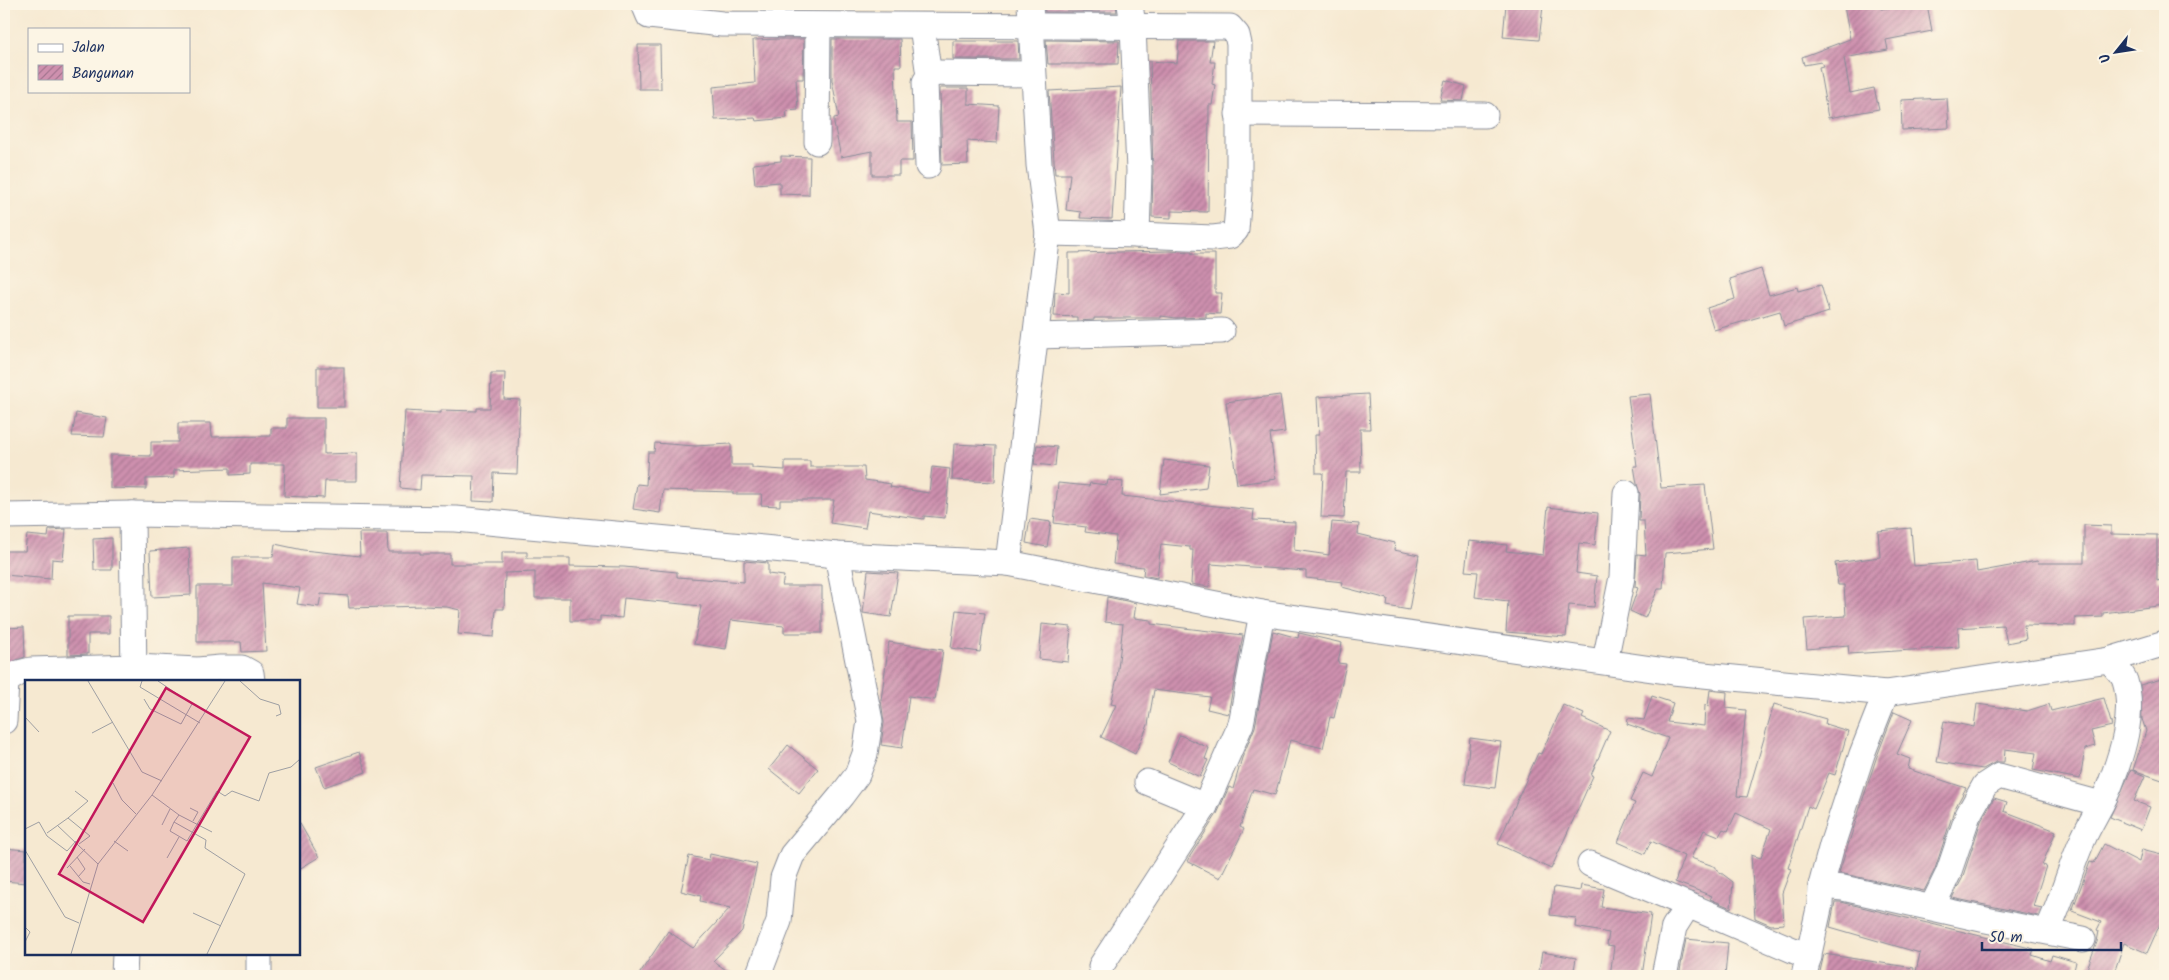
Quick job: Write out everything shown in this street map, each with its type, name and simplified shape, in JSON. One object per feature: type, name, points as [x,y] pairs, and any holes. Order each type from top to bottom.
[{"type":"street","points":[[644,4],[648,16],[722,24],[922,26],[1031,14],[1132,15],[1230,27],[1237,35],[1240,44],[1238,114],[1239,193],[1236,230],[1230,236],[1213,238],[1048,234]]},
{"type":"street","points":[[1008,563],[1048,234],[1039,165],[1032,74],[1031,14]]},
{"type":"street","points":[[1132,15],[1139,171],[1137,235]]},
{"type":"street","points":[[817,142],[818,26]]},
{"type":"street","points":[[922,26],[929,76]]},
{"type":"street","points":[[928,166],[924,82],[929,76],[938,73],[1032,74]]},
{"type":"street","points":[[1238,114],[1485,114]]},
{"type":"street","points":[[1036,336],[1222,331]]},
{"type":"street","points":[[1605,661],[1622,577],[1626,493]]},
{"type":"street","points":[[4,516],[132,514],[456,519],[837,554],[1008,563],[1262,613],[1673,672],[1886,693],[2109,660],[2165,644]]},
{"type":"street","points":[[132,514],[135,674]]},
{"type":"street","points":[[758,976],[779,921],[783,878],[792,855],[842,795],[857,774],[865,754],[870,721],[837,554]]},
{"type":"street","points":[[1101,966],[1205,806],[1241,724],[1262,613]]},
{"type":"street","points":[[2047,931],[2059,908],[2066,880],[2083,838],[2110,785],[2126,734],[2129,706],[2125,679],[2109,660]]},
{"type":"street","points":[[4,722],[6,681],[19,673],[31,670],[135,674],[242,668],[251,673],[252,680]]},
{"type":"street","points":[[1590,864],[1688,905],[1806,967],[1820,904],[1821,886],[1862,754],[1886,693]]},
{"type":"street","points":[[1932,907],[1948,874],[1968,815],[1985,785],[1998,776],[2101,804]]},
{"type":"street","points":[[1147,782],[1205,806]]},
{"type":"street","points":[[1821,886],[1843,888],[2083,939]]},
{"type":"street","points":[[1664,976],[1674,927],[1688,905]]},
{"type":"street","points":[[124,976],[125,955]]},
{"type":"street","points":[[259,955],[260,976]]},
{"type":"building","points":[[1044,4],[1116,4],[1117,12],[1045,12]]},
{"type":"building","points":[[1506,4],[1543,6],[1539,40],[1503,37]]},
{"type":"building","points":[[1880,4],[1881,9],[1910,4],[1927,4],[1932,31],[1886,40],[1888,50],[1844,58],[1850,93],[1874,88],[1879,109],[1828,118],[1819,67],[1823,66],[1821,62],[1804,65],[1802,57],[1850,39],[1844,6]]},
{"type":"building","points":[[804,39],[803,79],[796,79],[798,110],[786,111],[787,118],[756,121],[755,118],[715,120],[713,87],[755,83],[753,40]]},
{"type":"building","points":[[832,39],[900,39],[901,66],[895,66],[897,122],[912,122],[913,161],[899,161],[899,175],[872,175],[872,151],[841,157],[834,124],[834,118],[839,117],[832,80]]},
{"type":"building","points":[[1046,40],[1119,41],[1118,64],[1048,64]]},
{"type":"building","points":[[953,41],[1018,41],[1019,59],[953,59]]},
{"type":"building","points":[[1179,41],[1213,41],[1210,62],[1215,62],[1212,84],[1215,85],[1212,105],[1209,105],[1208,212],[1171,211],[1171,218],[1152,217],[1153,171],[1150,61],[1177,63]]},
{"type":"building","points":[[638,45],[660,45],[661,89],[639,89]]},
{"type":"building","points":[[1445,80],[1466,86],[1463,101],[1440,100]]},
{"type":"building","points":[[1121,87],[1112,219],[1080,218],[1081,212],[1066,210],[1070,174],[1055,174],[1049,91]]},
{"type":"building","points":[[940,88],[968,88],[968,104],[999,106],[997,143],[967,141],[968,164],[942,165]]},
{"type":"building","points":[[1947,98],[1949,128],[1902,130],[1901,100]]},
{"type":"building","points":[[781,156],[810,157],[809,195],[780,194],[780,182],[755,184],[753,164],[781,161]]},
{"type":"building","points":[[1169,251],[1215,254],[1215,293],[1222,293],[1220,314],[1206,313],[1206,317],[1094,318],[1094,320],[1077,321],[1077,317],[1054,316],[1055,292],[1069,293],[1069,253]]},
{"type":"building","points":[[1761,269],[1769,295],[1797,287],[1798,291],[1821,285],[1829,312],[1784,326],[1780,311],[1714,330],[1707,308],[1735,299],[1730,279]]},
{"type":"building","points":[[317,367],[344,367],[344,407],[317,407]]},
{"type":"building","points":[[491,373],[505,373],[504,399],[520,400],[517,474],[494,473],[493,502],[473,501],[474,476],[421,475],[420,490],[400,488],[405,411],[441,413],[441,410],[477,411],[477,408],[490,408]]},
{"type":"building","points":[[1368,394],[1370,429],[1360,429],[1361,472],[1346,472],[1344,518],[1321,517],[1323,473],[1316,473],[1315,435],[1319,435],[1317,397]]},
{"type":"building","points":[[1650,394],[1661,488],[1705,485],[1713,549],[1665,553],[1663,589],[1658,589],[1645,618],[1630,611],[1638,588],[1635,587],[1637,554],[1646,555],[1644,521],[1639,521],[1640,494],[1634,466],[1637,466],[1628,396]]},
{"type":"building","points":[[1280,395],[1285,432],[1270,434],[1276,479],[1237,484],[1226,402]]},
{"type":"building","points":[[76,413],[107,418],[104,437],[72,436]]},
{"type":"building","points":[[287,418],[324,418],[324,454],[357,453],[357,481],[325,481],[324,498],[284,496],[285,464],[250,464],[250,474],[230,475],[230,468],[174,470],[174,478],[146,479],[146,489],[110,488],[110,455],[151,456],[151,442],[178,442],[178,423],[211,423],[212,437],[271,436],[271,428],[287,428]]},
{"type":"building","points":[[655,443],[695,446],[731,444],[731,465],[752,465],[752,468],[785,470],[785,461],[810,461],[810,467],[864,467],[865,480],[891,484],[890,487],[929,493],[932,467],[950,469],[945,518],[924,516],[924,519],[868,511],[865,528],[830,523],[834,500],[780,500],[780,506],[761,505],[762,494],[733,494],[733,492],[663,490],[660,513],[633,509],[637,484],[646,485],[648,452],[654,452]]},
{"type":"building","points":[[954,444],[996,446],[995,482],[952,480]]},
{"type":"building","points":[[1037,445],[1057,447],[1055,466],[1034,464]]},
{"type":"building","points":[[1164,460],[1209,465],[1206,488],[1160,494]]},
{"type":"building","points":[[1108,480],[1123,482],[1122,496],[1254,510],[1253,520],[1295,522],[1294,550],[1329,555],[1332,522],[1359,524],[1358,534],[1395,543],[1394,550],[1419,555],[1409,610],[1387,606],[1388,599],[1342,587],[1343,582],[1306,578],[1306,571],[1211,564],[1209,587],[1191,584],[1193,550],[1190,550],[1190,547],[1161,544],[1157,578],[1143,575],[1144,567],[1113,564],[1116,536],[1085,532],[1086,527],[1054,523],[1058,483],[1089,486],[1090,483],[1107,485]]},
{"type":"building","points":[[1548,507],[1598,513],[1595,545],[1579,543],[1576,573],[1597,576],[1594,607],[1569,605],[1566,637],[1506,632],[1508,601],[1475,597],[1478,572],[1465,571],[1469,541],[1507,545],[1506,551],[1543,555]]},
{"type":"building","points":[[1030,519],[1051,522],[1047,547],[1026,543]]},
{"type":"building","points":[[2084,525],[2111,526],[2111,534],[2157,535],[2157,581],[2165,579],[2165,605],[2103,613],[2103,617],[2075,618],[2075,626],[2024,625],[2026,639],[2007,643],[2003,625],[1958,628],[1959,647],[1849,654],[1848,645],[1807,649],[1804,619],[1846,616],[1844,585],[1838,585],[1835,563],[1880,557],[1878,531],[1911,528],[1914,566],[1976,561],[1977,572],[2037,561],[2038,563],[2084,563]]},
{"type":"building","points":[[66,529],[63,560],[52,559],[51,579],[4,575],[4,551],[25,551],[27,535],[48,537],[49,530]]},
{"type":"building","points":[[359,533],[387,533],[388,552],[450,554],[450,564],[502,564],[502,552],[527,552],[527,558],[570,558],[570,566],[624,567],[677,572],[677,577],[744,582],[744,561],[768,563],[768,574],[784,576],[782,586],[822,586],[822,633],[784,633],[784,626],[731,620],[726,649],[694,644],[701,606],[624,598],[622,618],[600,616],[600,621],[570,621],[570,598],[535,598],[535,572],[505,573],[504,609],[496,609],[494,637],[458,634],[460,610],[447,607],[423,606],[349,608],[348,596],[321,594],[319,607],[297,604],[300,588],[262,583],[266,651],[242,652],[241,642],[197,642],[197,586],[233,586],[233,557],[273,557],[275,544],[303,550],[360,556]]},
{"type":"building","points":[[112,538],[112,570],[94,570],[93,539]]},
{"type":"building","points":[[189,548],[191,595],[152,597],[150,551]]},
{"type":"building","points":[[868,571],[898,573],[891,617],[863,613]]},
{"type":"building","points":[[1107,597],[1136,603],[1134,618],[1151,620],[1151,624],[1243,635],[1228,714],[1207,709],[1210,697],[1154,690],[1148,725],[1135,754],[1101,737],[1116,705],[1111,704],[1117,678],[1123,624],[1105,622]]},
{"type":"building","points":[[956,610],[985,613],[980,652],[951,648]]},
{"type":"building","points":[[68,616],[109,616],[109,634],[88,634],[88,654],[68,655]]},
{"type":"building","points":[[1042,624],[1071,627],[1068,662],[1039,659]]},
{"type":"building","points":[[24,627],[25,657],[6,664],[6,628]]},
{"type":"building","points":[[1273,631],[1298,638],[1299,633],[1342,643],[1338,663],[1346,664],[1334,718],[1330,717],[1323,748],[1290,740],[1275,795],[1253,789],[1240,827],[1244,829],[1220,878],[1187,861],[1217,814],[1229,787],[1233,789],[1242,758],[1255,727]]},
{"type":"building","points":[[889,642],[943,650],[935,700],[909,696],[902,748],[881,745],[884,723],[881,700]]},
{"type":"building","points":[[2165,678],[2165,781],[2133,770],[2146,731],[2142,719],[2140,685]]},
{"type":"building","points":[[1710,690],[1727,692],[1726,708],[1746,710],[1737,796],[1747,797],[1774,704],[1826,719],[1825,724],[1848,731],[1835,775],[1829,773],[1814,809],[1808,806],[1788,868],[1791,869],[1782,893],[1784,924],[1771,925],[1755,918],[1751,855],[1761,858],[1771,829],[1736,813],[1728,831],[1723,829],[1719,836],[1704,830],[1691,858],[1716,867],[1733,882],[1731,908],[1710,899],[1712,896],[1675,882],[1684,856],[1651,841],[1645,854],[1618,842],[1635,803],[1630,801],[1643,773],[1652,777],[1668,738],[1627,724],[1628,718],[1644,720],[1652,696],[1673,703],[1667,722],[1704,726],[1705,705],[1708,706]]},
{"type":"building","points":[[2104,698],[2112,726],[2091,731],[2095,746],[2085,749],[2080,779],[2033,770],[2036,753],[2005,749],[2004,762],[1996,762],[1983,769],[1937,762],[1944,721],[1974,727],[1977,704],[2027,711],[2049,704],[2051,711]]},
{"type":"building","points":[[1563,705],[1584,714],[1582,718],[1610,731],[1591,775],[1593,776],[1551,869],[1498,844],[1538,753],[1541,754]]},
{"type":"building","points":[[1894,712],[1912,720],[1897,754],[1910,759],[1908,769],[1966,788],[1954,810],[1935,869],[1924,891],[1839,873],[1876,759]]},
{"type":"building","points":[[1180,735],[1209,748],[1205,759],[1208,760],[1200,777],[1168,762]]},
{"type":"building","points":[[1470,738],[1501,742],[1495,788],[1465,784]]},
{"type":"building","points":[[788,745],[818,769],[799,793],[769,769]]},
{"type":"building","points":[[359,752],[366,772],[324,787],[316,767]]},
{"type":"building","points":[[2131,770],[2145,776],[2134,801],[2150,807],[2141,830],[2110,817]]},
{"type":"building","points":[[1994,798],[2007,802],[2004,811],[2056,831],[2042,865],[2046,866],[2033,906],[2042,908],[2038,916],[1952,898],[1962,879],[1981,821]]},
{"type":"building","points":[[300,824],[319,857],[300,868]]},
{"type":"building","points":[[2104,844],[2139,862],[2142,849],[2165,855],[2165,913],[2147,953],[2124,943],[2113,976],[1915,976],[1920,953],[1830,927],[1835,902],[1841,902],[2034,949],[2032,955],[2050,961],[2052,955],[2076,962],[2074,970],[2085,974],[2097,942],[2099,931],[2097,930],[2101,922],[2072,911],[2090,862],[2094,863]]},
{"type":"building","points":[[4,848],[25,850],[25,883],[4,881]]},
{"type":"building","points":[[710,854],[757,864],[742,931],[713,961],[735,976],[638,976],[668,931],[693,948],[730,908],[700,901],[701,896],[681,891],[689,856],[709,860]]},
{"type":"building","points":[[1581,885],[1604,889],[1601,907],[1651,914],[1642,976],[1610,976],[1614,946],[1607,945],[1609,933],[1575,927],[1576,918],[1550,915],[1554,887],[1580,891]]},
{"type":"building","points":[[1686,939],[1728,943],[1725,976],[1679,976]]},
{"type":"building","points":[[1542,952],[1576,958],[1573,976],[1538,976]]},
{"type":"building","points":[[1824,954],[1914,968],[1913,976],[1819,976]]}]
